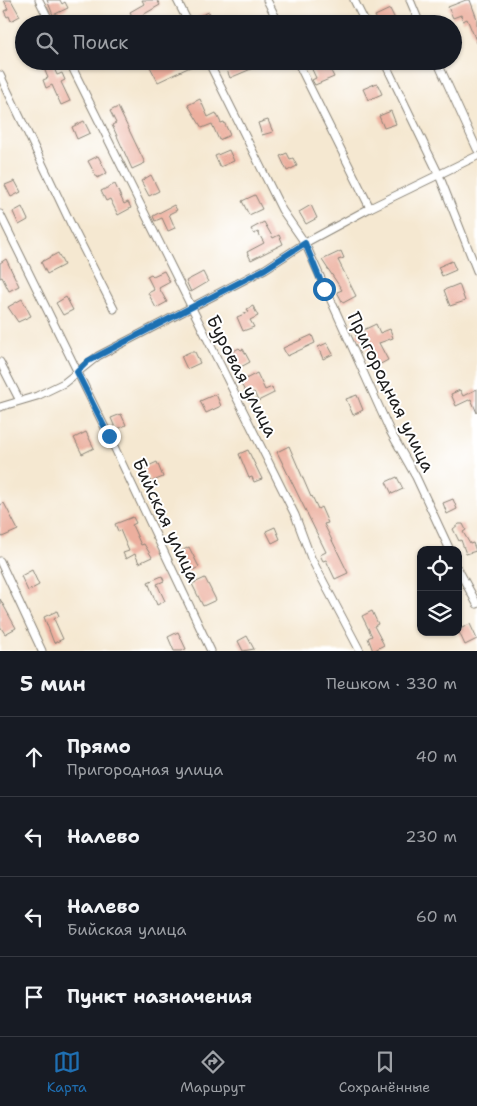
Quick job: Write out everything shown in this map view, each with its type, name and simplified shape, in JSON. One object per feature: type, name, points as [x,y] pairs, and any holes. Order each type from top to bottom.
[{"type":"street","points":[[39,0],[46,15]]},
{"type":"street","points":[[177,0],[184,15]]},
{"type":"street","points":[[267,0],[274,15]]},
{"type":"street","points":[[354,0],[362,15]]},
{"type":"street","points":[[410,0],[416,15]]},
{"type":"street","name":"Буровая улица","points":[[73,70],[295,515],[311,558],[360,651]]},
{"type":"street","name":"Пригородная улица","points":[[212,70],[282,210],[305,243],[390,431],[416,477],[448,546]]},
{"type":"street","points":[[301,70],[370,208]]},
{"type":"street","points":[[388,70],[439,175],[477,271]]},
{"type":"street","points":[[441,70],[477,149]]},
{"type":"street","points":[[0,75],[114,309]]},
{"type":"street","points":[[0,407],[51,390],[98,356],[265,269],[305,243],[370,208],[477,156]]},
{"type":"street","name":"Бийская улица","points":[[0,214],[211,651]]},
{"type":"street","points":[[0,362],[20,399]]},
{"type":"street","points":[[0,561],[42,651]]},
{"type":"street","points":[[462,576],[477,604]]},
{"type":"building","points":[[4,0],[11,0],[19,15],[15,15],[15,19],[11,21],[4,11],[8,9]]},
{"type":"building","points":[[47,0],[60,0],[62,4],[65,2],[68,8],[53,15]]},
{"type":"building","points":[[142,0],[157,0],[160,5],[143,15],[132,15],[130,12],[144,4]]},
{"type":"building","points":[[470,0],[477,19],[477,43],[467,19],[463,21],[462,15],[452,15],[448,7]]},
{"type":"building","points":[[390,9],[393,15],[377,15]]},
{"type":"building","points":[[45,70],[55,70],[57,75],[62,73],[65,80],[61,82],[70,101],[61,105],[52,85],[46,88],[43,80],[48,78]]},
{"type":"building","points":[[152,70],[184,70],[158,82]]},
{"type":"building","points":[[227,70],[249,70],[230,78]]},
{"type":"building","points":[[312,70],[330,70],[334,77],[315,85],[312,80],[316,78]]},
{"type":"building","points":[[377,83],[382,94],[368,100],[363,89]]},
{"type":"building","points":[[200,99],[208,117],[216,113],[221,123],[224,122],[230,135],[219,140],[212,124],[202,128],[188,105]]},
{"type":"building","points":[[118,107],[145,163],[132,169],[112,125],[116,123],[110,111]]},
{"type":"building","points":[[391,111],[396,124],[384,128],[379,116]]},
{"type":"building","points":[[268,120],[273,132],[262,135],[258,123]]},
{"type":"building","points":[[84,121],[90,133],[77,139],[72,127]]},
{"type":"building","points":[[229,150],[234,161],[220,167],[215,156]]},
{"type":"building","points":[[287,153],[290,159],[293,158],[297,166],[287,171],[280,156]]},
{"type":"building","points":[[98,156],[107,173],[97,178],[88,161]]},
{"type":"building","points":[[151,175],[159,191],[149,196],[141,181]]},
{"type":"building","points":[[15,181],[21,192],[11,197],[5,185]]},
{"type":"building","points":[[115,184],[124,204],[128,202],[131,208],[118,215],[110,199],[106,201],[101,191]]},
{"type":"building","points":[[255,195],[262,209],[249,215],[242,201]]},
{"type":"building","points":[[174,205],[177,210],[169,214],[175,228],[168,231],[162,218],[155,221],[153,216]]},
{"type":"building","points":[[311,205],[317,218],[306,224],[299,212]]},
{"type":"building","points":[[22,207],[28,220],[19,225],[13,212]]},
{"type":"building","points":[[264,222],[273,238],[279,235],[283,244],[251,260],[247,252],[264,243],[258,232],[254,234],[251,229]]},
{"type":"building","points":[[341,251],[344,258],[338,260],[356,296],[343,303],[337,292],[342,290],[322,260]]},
{"type":"building","points":[[58,253],[64,265],[47,274],[41,262]]},
{"type":"building","points":[[6,259],[19,286],[9,291],[2,277],[0,278],[0,263]]},
{"type":"building","points":[[452,261],[456,270],[442,276],[438,267]]},
{"type":"building","points":[[164,271],[170,282],[159,288],[167,302],[156,308],[148,293],[154,290],[147,276],[151,274],[153,276]]},
{"type":"building","points":[[203,272],[208,282],[191,292],[186,281]]},
{"type":"building","points":[[459,284],[465,301],[450,306],[444,290]]},
{"type":"building","points":[[66,297],[73,310],[63,315],[56,303]]},
{"type":"building","points":[[22,299],[31,316],[18,322],[8,307]]},
{"type":"building","points":[[253,306],[258,316],[250,320],[254,327],[243,331],[237,317],[249,312],[247,309]]},
{"type":"building","points":[[376,324],[380,333],[390,329],[393,338],[379,343],[388,360],[377,366],[367,348],[365,349],[360,338],[358,339],[355,334]]},
{"type":"building","points":[[312,335],[315,343],[287,356],[283,348]]},
{"type":"building","points":[[327,343],[333,354],[323,359],[318,347]]},
{"type":"building","points":[[239,348],[243,349],[250,362],[237,369],[230,356],[233,354],[232,352]]},
{"type":"building","points":[[195,352],[200,363],[187,369],[181,356]]},
{"type":"building","points":[[257,373],[265,390],[272,387],[274,393],[258,401],[254,392],[247,395],[240,382]]},
{"type":"building","points":[[477,389],[477,413],[471,399],[456,406],[451,394],[460,390],[463,396]]},
{"type":"building","points":[[216,394],[221,406],[206,413],[200,401]]},
{"type":"building","points":[[357,395],[363,410],[353,415],[346,399]]},
{"type":"building","points":[[121,414],[126,425],[116,430],[111,418]]},
{"type":"building","points":[[86,432],[94,448],[82,454],[74,438]]},
{"type":"building","points":[[289,446],[311,497],[318,509],[321,507],[328,523],[324,524],[348,573],[335,579],[326,560],[323,561],[320,555],[326,552],[277,452]]},
{"type":"building","points":[[248,450],[262,479],[254,482],[252,477],[249,478],[239,454]]},
{"type":"building","points":[[157,462],[163,477],[151,482],[144,468]]},
{"type":"building","points":[[397,477],[403,489],[392,494],[386,482]]},
{"type":"building","points":[[453,499],[457,509],[447,514],[443,503]]},
{"type":"building","points":[[4,503],[18,530],[2,537],[0,532],[0,505]]},
{"type":"building","points":[[133,517],[136,523],[132,525],[141,545],[144,544],[152,557],[139,563],[135,554],[126,559],[123,553],[129,551],[120,530],[118,531],[115,524]]},
{"type":"building","points":[[459,524],[463,524],[466,530],[463,532],[470,544],[473,543],[476,551],[466,554],[461,540],[459,541],[453,529]]},
{"type":"building","points":[[275,527],[280,539],[272,543],[266,531]]},
{"type":"building","points":[[189,547],[199,567],[187,573],[177,553]]},
{"type":"building","points":[[32,570],[39,585],[28,591],[21,576]]},
{"type":"building","points":[[162,576],[164,581],[157,584],[165,601],[157,605],[148,582]]},
{"type":"building","points":[[205,578],[216,600],[203,606],[192,584]]},
{"type":"building","points":[[0,599],[16,628],[5,634],[0,626]]},
{"type":"building","points":[[57,611],[59,616],[54,619],[63,639],[54,643],[44,617]]},
{"type":"building","points":[[372,611],[378,624],[374,626],[384,645],[373,651],[368,638],[372,636],[362,616]]},
{"type":"building","points":[[470,624],[477,639],[465,645],[461,636],[462,628]]},
{"type":"building","points":[[178,632],[186,649],[174,651],[168,637]]},
{"type":"building","points":[[247,636],[254,649],[243,651],[238,641]]},
{"type":"route","points":[[109,436],[77,372],[88,361],[265,269],[305,243],[324,289]]}]
